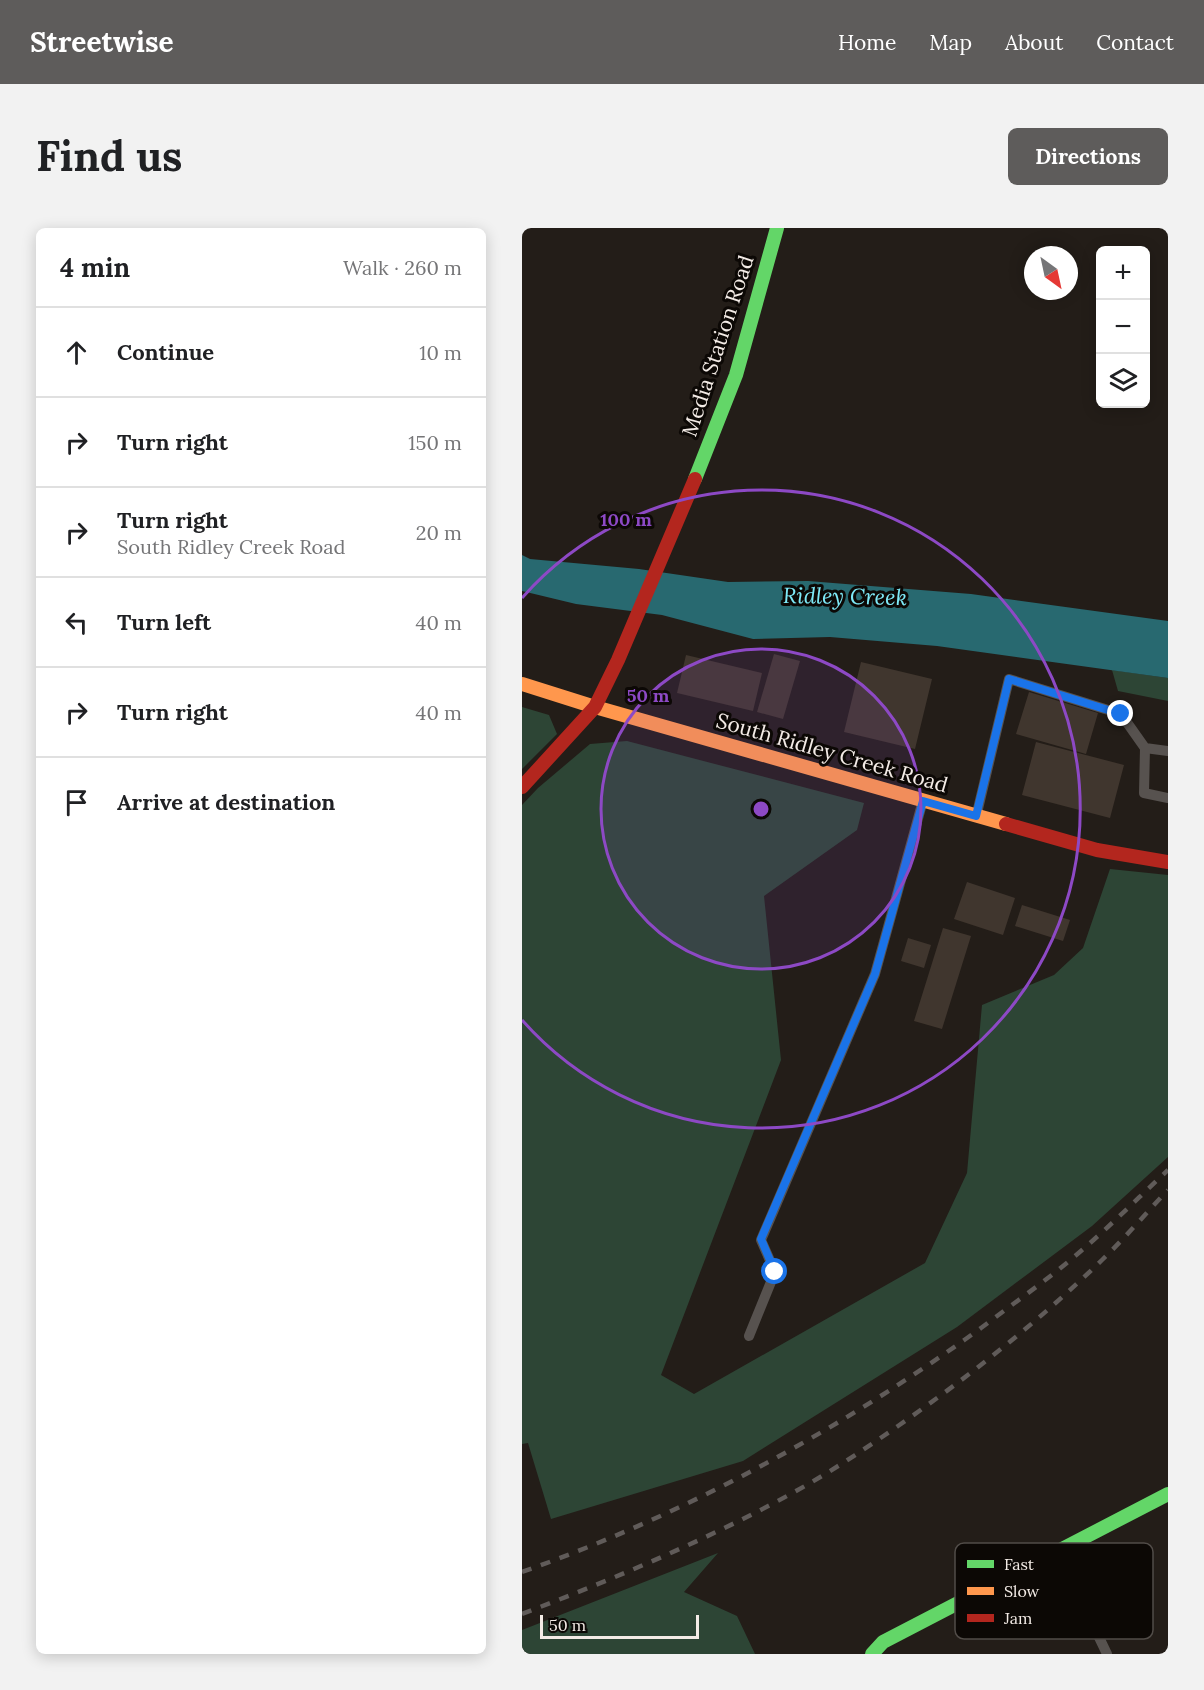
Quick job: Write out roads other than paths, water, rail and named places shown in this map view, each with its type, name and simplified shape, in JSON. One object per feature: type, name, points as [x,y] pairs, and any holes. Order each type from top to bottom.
[{"type":"street","name":"Media Station Road","points":[[522,787],[595,707],[618,660],[696,477],[736,375],[777,228]]},
{"type":"street","name":"South Ridley Creek Road","points":[[522,684],[595,707],[1097,850],[1168,862]]},
{"type":"street","points":[[1073,1543],[1168,1494]]},
{"type":"street","points":[[872,1654],[883,1642],[955,1605]]},
{"type":"lane","points":[[976,816],[1009,679],[1121,714],[1145,748],[1144,794],[1168,798]]},
{"type":"lane","points":[[1145,748],[1168,751]]},
{"type":"lane","points":[[749,1336],[775,1272],[761,1239],[875,974],[923,801]]},
{"type":"lane","points":[[1100,1639],[1107,1654]]},
{"type":"water","name":"Ridley Creek","points":[[522,555],[530,559],[639,569],[728,582],[808,581],[971,594],[1168,621],[1168,678],[937,646],[830,637],[753,639],[662,615],[576,604],[522,591]]},
{"type":"railway","points":[[522,1572],[643,1524],[702,1496],[817,1435],[873,1401],[981,1328],[1057,1271],[1094,1240],[1168,1170]]},
{"type":"railway","points":[[522,1614],[723,1529],[801,1488],[857,1454],[952,1387],[1029,1326],[1102,1260],[1168,1190]]}]
